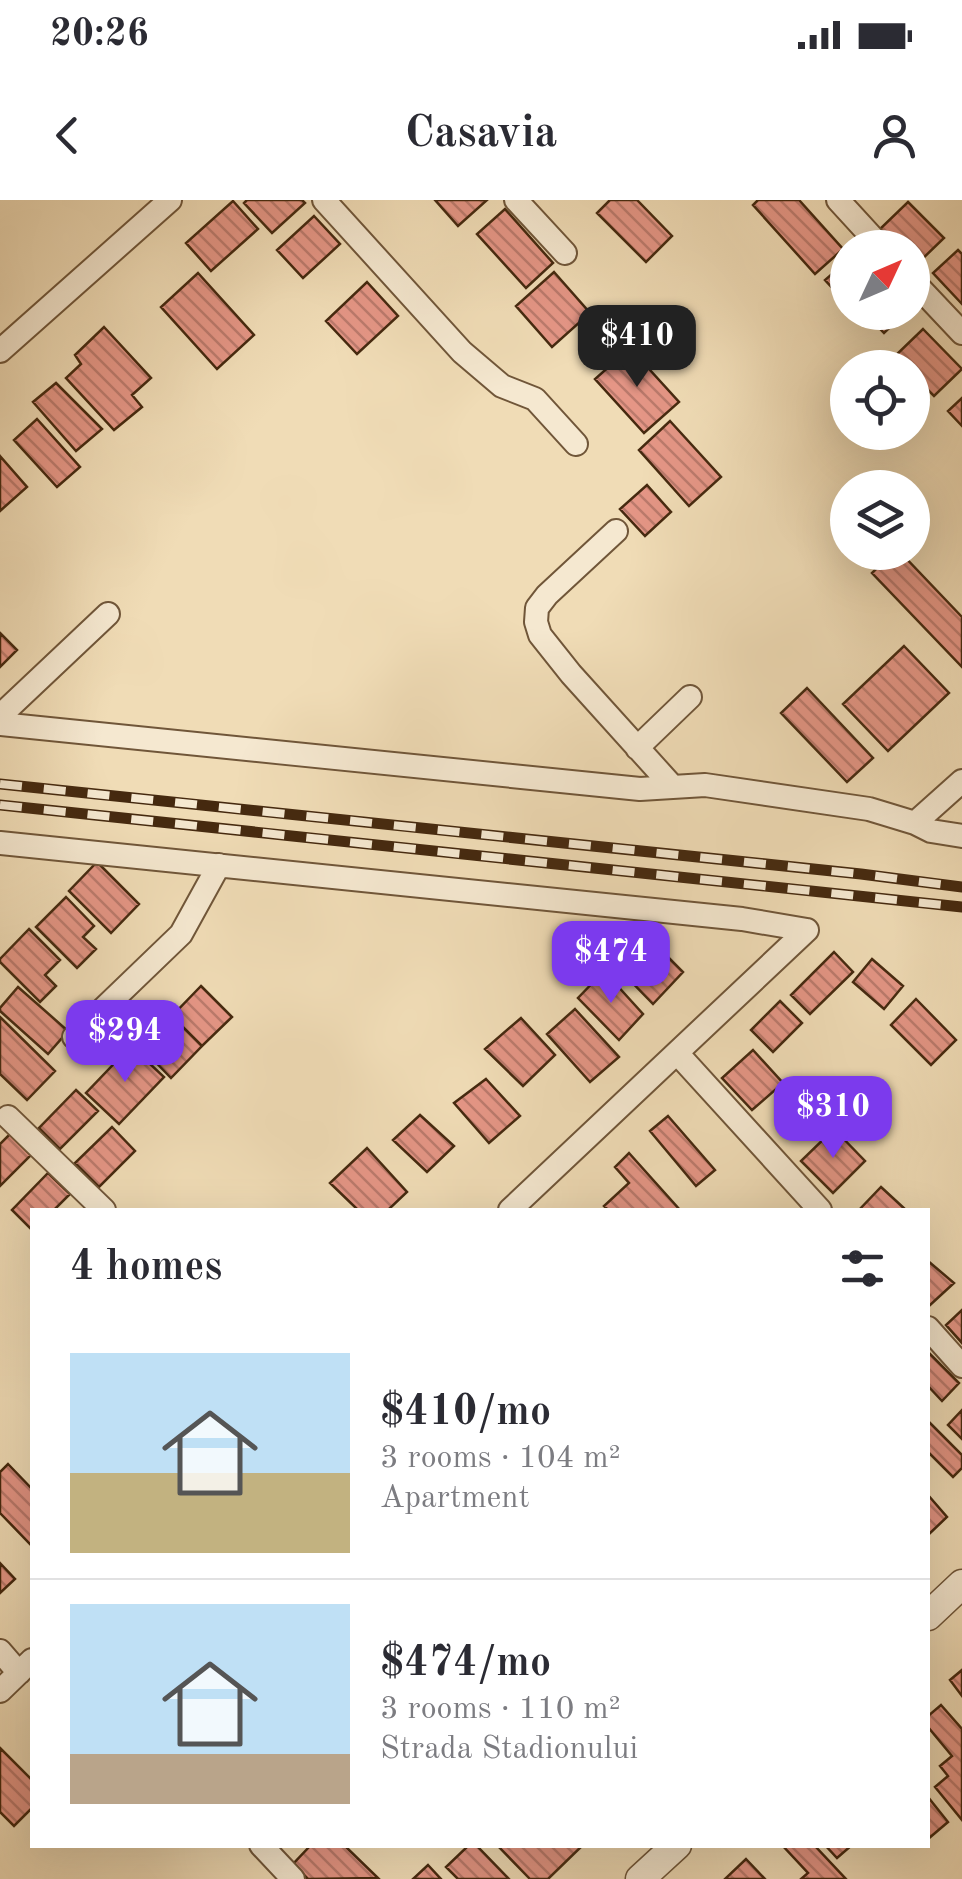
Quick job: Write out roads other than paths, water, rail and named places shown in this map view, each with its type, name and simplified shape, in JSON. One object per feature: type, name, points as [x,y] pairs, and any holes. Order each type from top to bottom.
[{"type":"street","points":[[0,350],[170,200]]},
{"type":"street","points":[[324,200],[462,352],[502,386],[535,400],[576,444]]},
{"type":"street","points":[[516,200],[565,252]]},
{"type":"street","points":[[838,200],[866,230]]},
{"type":"street","points":[[930,299],[962,333]]},
{"type":"street","points":[[616,531],[547,595],[537,608],[536,622],[540,635],[673,787]]},
{"type":"street","points":[[0,720],[108,614]]},
{"type":"street","points":[[637,748],[690,697]]},
{"type":"street","points":[[0,720],[640,789],[705,785],[868,809],[962,836]]},
{"type":"street","points":[[923,827],[962,781]]},
{"type":"street","points":[[0,842],[742,919],[807,930],[512,1208]]},
{"type":"street","points":[[74,1037],[181,934],[219,865]]},
{"type":"street","points":[[677,1053],[818,1208]]},
{"type":"street","points":[[8,1116],[102,1208]]},
{"type":"street","points":[[930,1330],[962,1366]]},
{"type":"street","points":[[930,1614],[962,1584]]},
{"type":"street","points":[[0,1652],[26,1666],[0,1691]]},
{"type":"street","points":[[264,1848],[293,1879]]},
{"type":"street","points":[[640,1879],[674,1848]]},
{"type":"railway","points":[[0,784],[962,887]]},
{"type":"railway","points":[[0,805],[962,907]]}]
